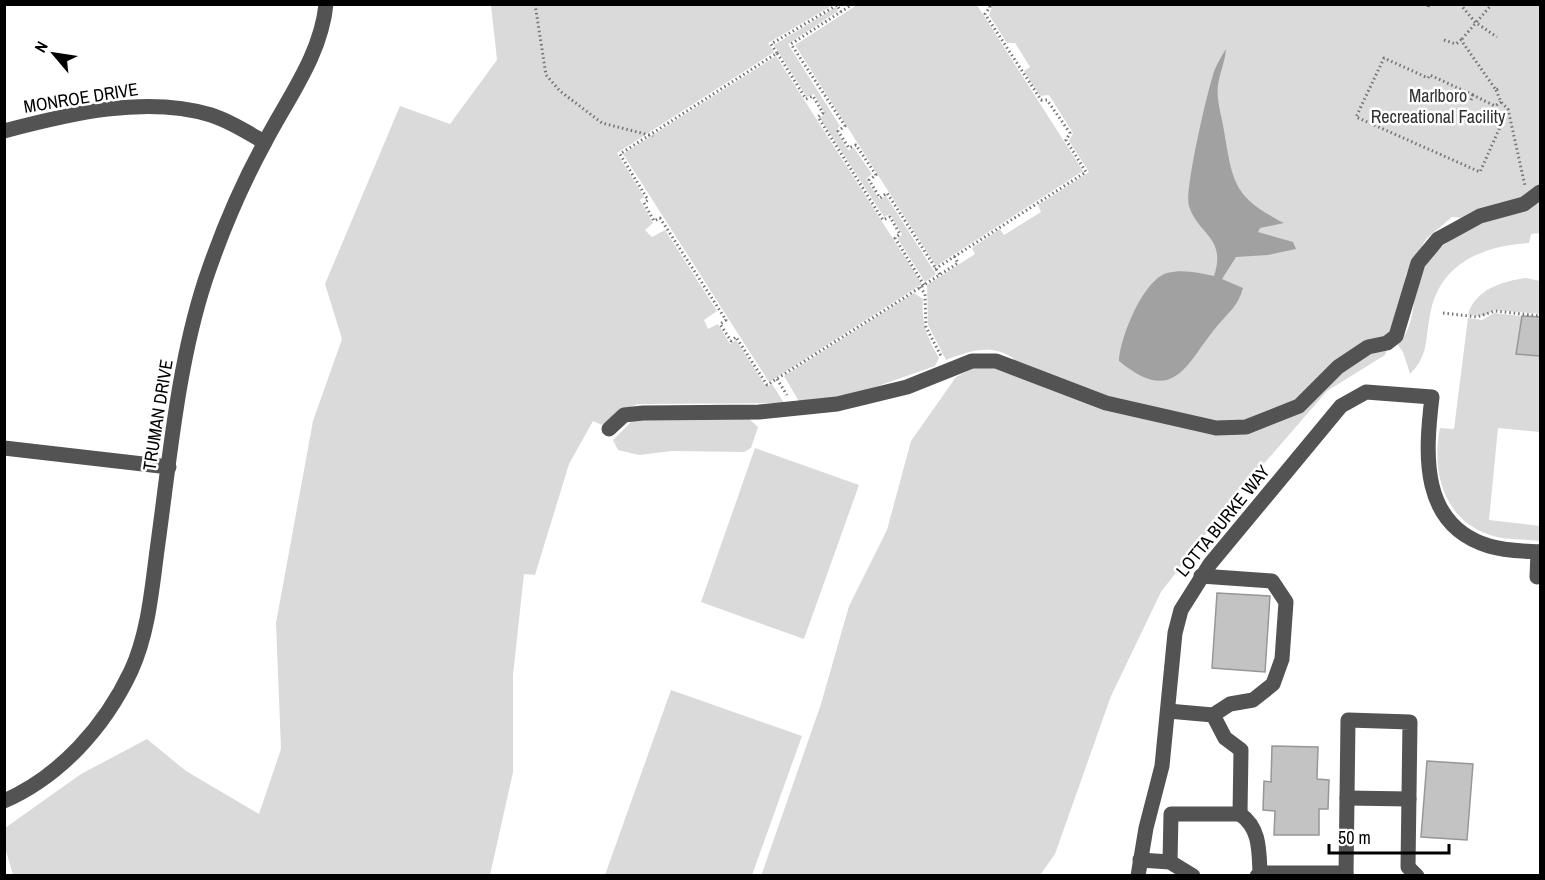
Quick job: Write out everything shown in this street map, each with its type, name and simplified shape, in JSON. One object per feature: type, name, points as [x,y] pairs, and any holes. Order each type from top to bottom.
[{"type":"street","name":"TRUMAN DRIVE","points":[[4,801],[52,772],[83,744],[110,710],[132,669],[149,608],[190,338],[205,283],[225,224],[264,142],[316,48],[326,4]]},
{"type":"street","name":"MONROE DRIVE","points":[[4,131],[90,113],[140,108],[178,108],[226,121],[264,142]]},
{"type":"street","points":[[609,429],[624,415],[643,412],[759,412],[837,404],[907,387],[972,362],[996,361],[1115,405],[1216,428],[1246,427],[1299,406],[1338,367],[1368,347],[1387,343],[1396,336],[1418,263],[1438,239],[1480,216],[1527,202],[1540,192]]},
{"type":"street","name":"LOTTA BURKE WAY","points":[[1139,868],[1162,766],[1178,617],[1202,576],[1341,406],[1366,392],[1432,397],[1428,430],[1428,468],[1435,497],[1442,513],[1472,539],[1486,545],[1539,552]]},
{"type":"street","points":[[4,448],[169,467]]},
{"type":"street","points":[[1537,577],[1539,552]]},
{"type":"street","points":[[1168,711],[1213,715],[1230,704],[1252,700],[1273,684],[1282,659],[1286,602],[1272,581],[1202,576]]},
{"type":"street","points":[[1213,715],[1225,738],[1241,750],[1240,814]]},
{"type":"street","points":[[1170,862],[1171,814],[1240,814],[1251,821],[1258,837],[1259,875],[1346,874],[1348,720],[1410,722],[1408,867],[1417,876]]},
{"type":"street","points":[[1347,798],[1409,799]]},
{"type":"street","points":[[1139,868],[1170,862],[1193,876]]},
{"type":"path","points":[[536,4],[546,75],[581,109],[602,123],[651,136]]},
{"type":"path","points":[[853,4],[791,44],[845,126],[838,131],[849,148],[856,145],[876,176],[869,180],[880,198],[887,193],[940,275]]},
{"type":"path","points":[[935,269],[1086,172],[1066,140],[1070,133],[1047,100],[1041,100],[986,14],[990,7],[988,4]]},
{"type":"path","points":[[1460,4],[1475,22],[1497,37]]},
{"type":"path","points":[[1444,40],[1456,44],[1492,4]]},
{"type":"path","points":[[841,12],[837,5],[771,44],[806,99],[813,96],[823,113],[818,117],[883,220],[890,217],[900,234],[895,238],[925,294],[926,327],[949,369]]},
{"type":"path","points":[[1461,40],[1498,89],[1501,102],[1508,109],[1517,143],[1527,202]]},
{"type":"path","points":[[777,53],[620,154],[648,200],[644,203],[654,220],[660,218],[726,320],[720,324],[731,341],[736,337],[767,385],[958,263],[954,255]]},
{"type":"path","points":[[1501,102],[1495,106],[1430,75],[1428,78],[1384,58],[1356,117],[1480,172],[1508,109]]},
{"type":"path","points":[[1471,100],[1473,95]]},
{"type":"path","points":[[1510,123],[1517,124]]},
{"type":"path","points":[[1443,313],[1477,317],[1495,311],[1540,316]]},
{"type":"green space","points":[[491,5],[833,5],[768,43],[774,52],[617,153],[644,197],[640,200],[653,223],[645,230],[652,237],[665,230],[717,311],[704,320],[708,329],[718,324],[730,344],[736,340],[766,387],[772,384],[784,403],[638,404],[618,412],[602,425],[593,421],[569,464],[535,575],[524,574],[513,675],[513,772],[490,875],[13,875],[5,847],[5,828],[81,774],[147,739],[186,771],[259,814],[281,749],[276,623],[313,421],[342,339],[325,284],[400,106],[450,124],[497,60]]},
{"type":"green space","points":[[857,5],[977,5],[1083,171],[936,266],[795,45]]},
{"type":"green space","name":"Marlboro Recreational Facility","points":[[991,5],[1540,5],[1540,233],[1531,234],[1529,243],[1495,248],[1480,253],[1453,270],[1435,297],[1423,354],[1410,374],[1403,352],[1397,344],[1404,337],[1408,328],[1424,266],[1444,245],[1488,220],[1452,217],[1426,239],[1406,274],[1397,324],[1385,355],[1327,391],[1228,505],[1161,592],[1111,696],[1055,854],[1040,875],[761,876],[821,704],[849,606],[887,530],[911,441],[956,377],[988,361],[1012,363],[1014,359],[997,351],[981,350],[946,360],[928,325],[927,285],[975,254],[972,248],[1000,229],[1004,235],[1041,212],[1038,205],[1089,172],[1069,141],[1073,133],[1049,95],[1040,96],[1024,71],[1030,67],[1015,43],[1007,43],[989,15]]},
{"type":"green space","points":[[836,7],[838,11],[788,44],[840,126],[836,130],[848,150],[854,148],[872,174],[866,179],[879,199],[886,196],[936,274],[925,282],[898,239],[902,234],[890,214],[884,217],[820,118],[825,114],[814,94],[807,97],[774,45]]},
{"type":"green space","points":[[776,56],[922,284],[769,382],[623,154]]},
{"type":"green space","points":[[1526,278],[1540,281],[1540,314],[1495,310],[1483,316],[1468,315],[1483,293],[1499,284]]},
{"type":"green space","points":[[914,293],[923,299],[926,330],[939,358],[935,366],[858,393],[800,403],[784,376]]},
{"type":"green space","points":[[1494,313],[1522,316],[1516,353],[1540,356],[1540,432],[1498,428],[1489,520],[1540,526],[1540,541],[1496,537],[1474,528],[1452,506],[1444,492],[1440,477],[1438,445],[1440,428],[1454,429],[1468,318],[1482,320]]},
{"type":"green space","points":[[747,417],[758,427],[751,448],[744,452],[672,451],[639,455],[618,450],[613,440],[631,422],[643,418]]},
{"type":"green space","points":[[755,448],[859,485],[804,639],[701,602]]},
{"type":"green space","points":[[671,690],[802,736],[752,875],[605,875]]},
{"type":"shaded area","points":[[1226,49],[1218,85],[1218,97],[1233,176],[1238,187],[1254,205],[1284,223],[1260,228],[1258,232],[1293,242],[1296,249],[1268,255],[1236,257],[1222,279],[1243,288],[1236,304],[1188,365],[1167,380],[1154,380],[1138,374],[1119,361],[1120,351],[1134,311],[1158,278],[1167,273],[1179,271],[1214,276],[1217,253],[1210,237],[1193,216],[1188,197],[1207,96],[1215,69]]},
{"type":"building","points":[[1522,316],[1540,317],[1540,356],[1516,354]]},
{"type":"building","points":[[1217,593],[1270,596],[1265,672],[1212,668]]},
{"type":"building","points":[[1272,746],[1318,747],[1317,779],[1329,780],[1328,809],[1319,809],[1319,835],[1274,835],[1275,811],[1263,810],[1264,781],[1271,782]]},
{"type":"building","points":[[1427,761],[1473,764],[1467,840],[1421,837]]}]
